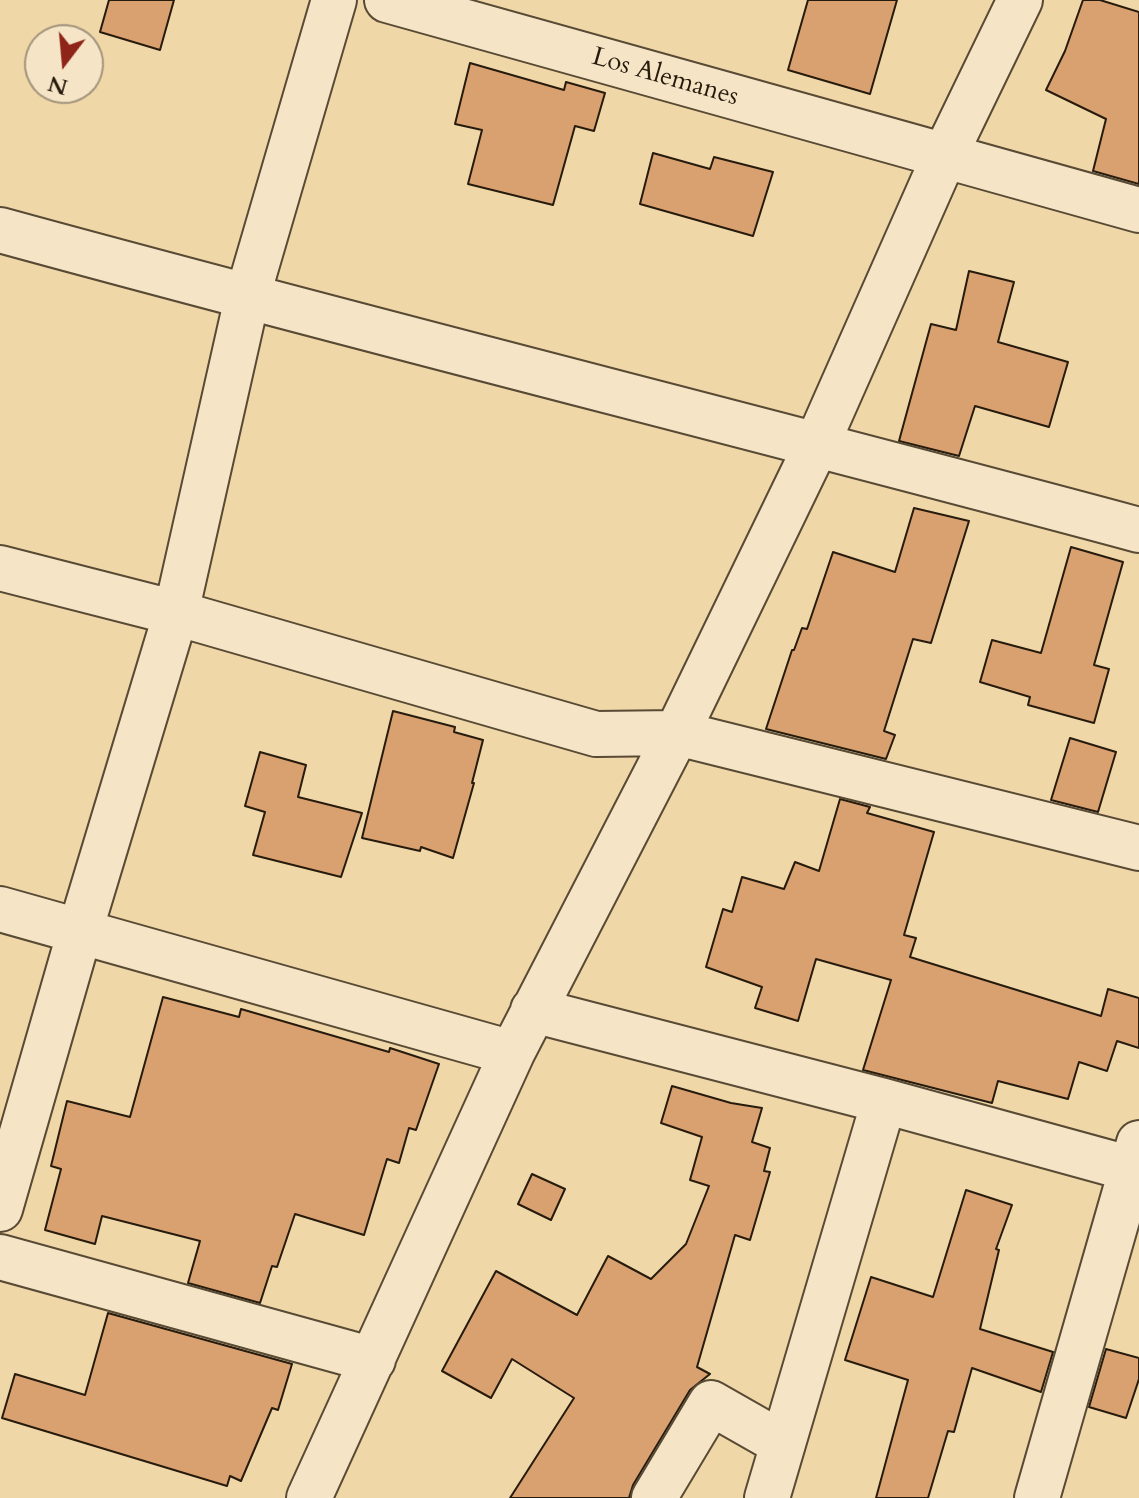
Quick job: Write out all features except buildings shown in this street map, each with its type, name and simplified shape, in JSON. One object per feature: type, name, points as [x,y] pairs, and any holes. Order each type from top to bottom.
[{"type":"street","points":[[0,1209],[176,613],[247,298],[334,0]]},
{"type":"street","name":"Los Alemanes","points":[[387,0],[1139,210]]},
{"type":"street","points":[[309,1498],[512,1053],[677,733],[817,444],[944,157],[1020,0]]},
{"type":"street","points":[[0,230],[247,298],[1139,530]]},
{"type":"street","points":[[0,568],[176,613],[596,734],[677,733],[1139,848]]},
{"type":"street","points":[[0,909],[512,1053]]},
{"type":"street","points":[[533,1010],[884,1101],[1136,1160],[1037,1498]]},
{"type":"street","points":[[767,1498],[884,1101]]},
{"type":"street","points":[[0,1257],[373,1360]]},
{"type":"street","points":[[654,1498],[711,1403],[783,1444]]}]
